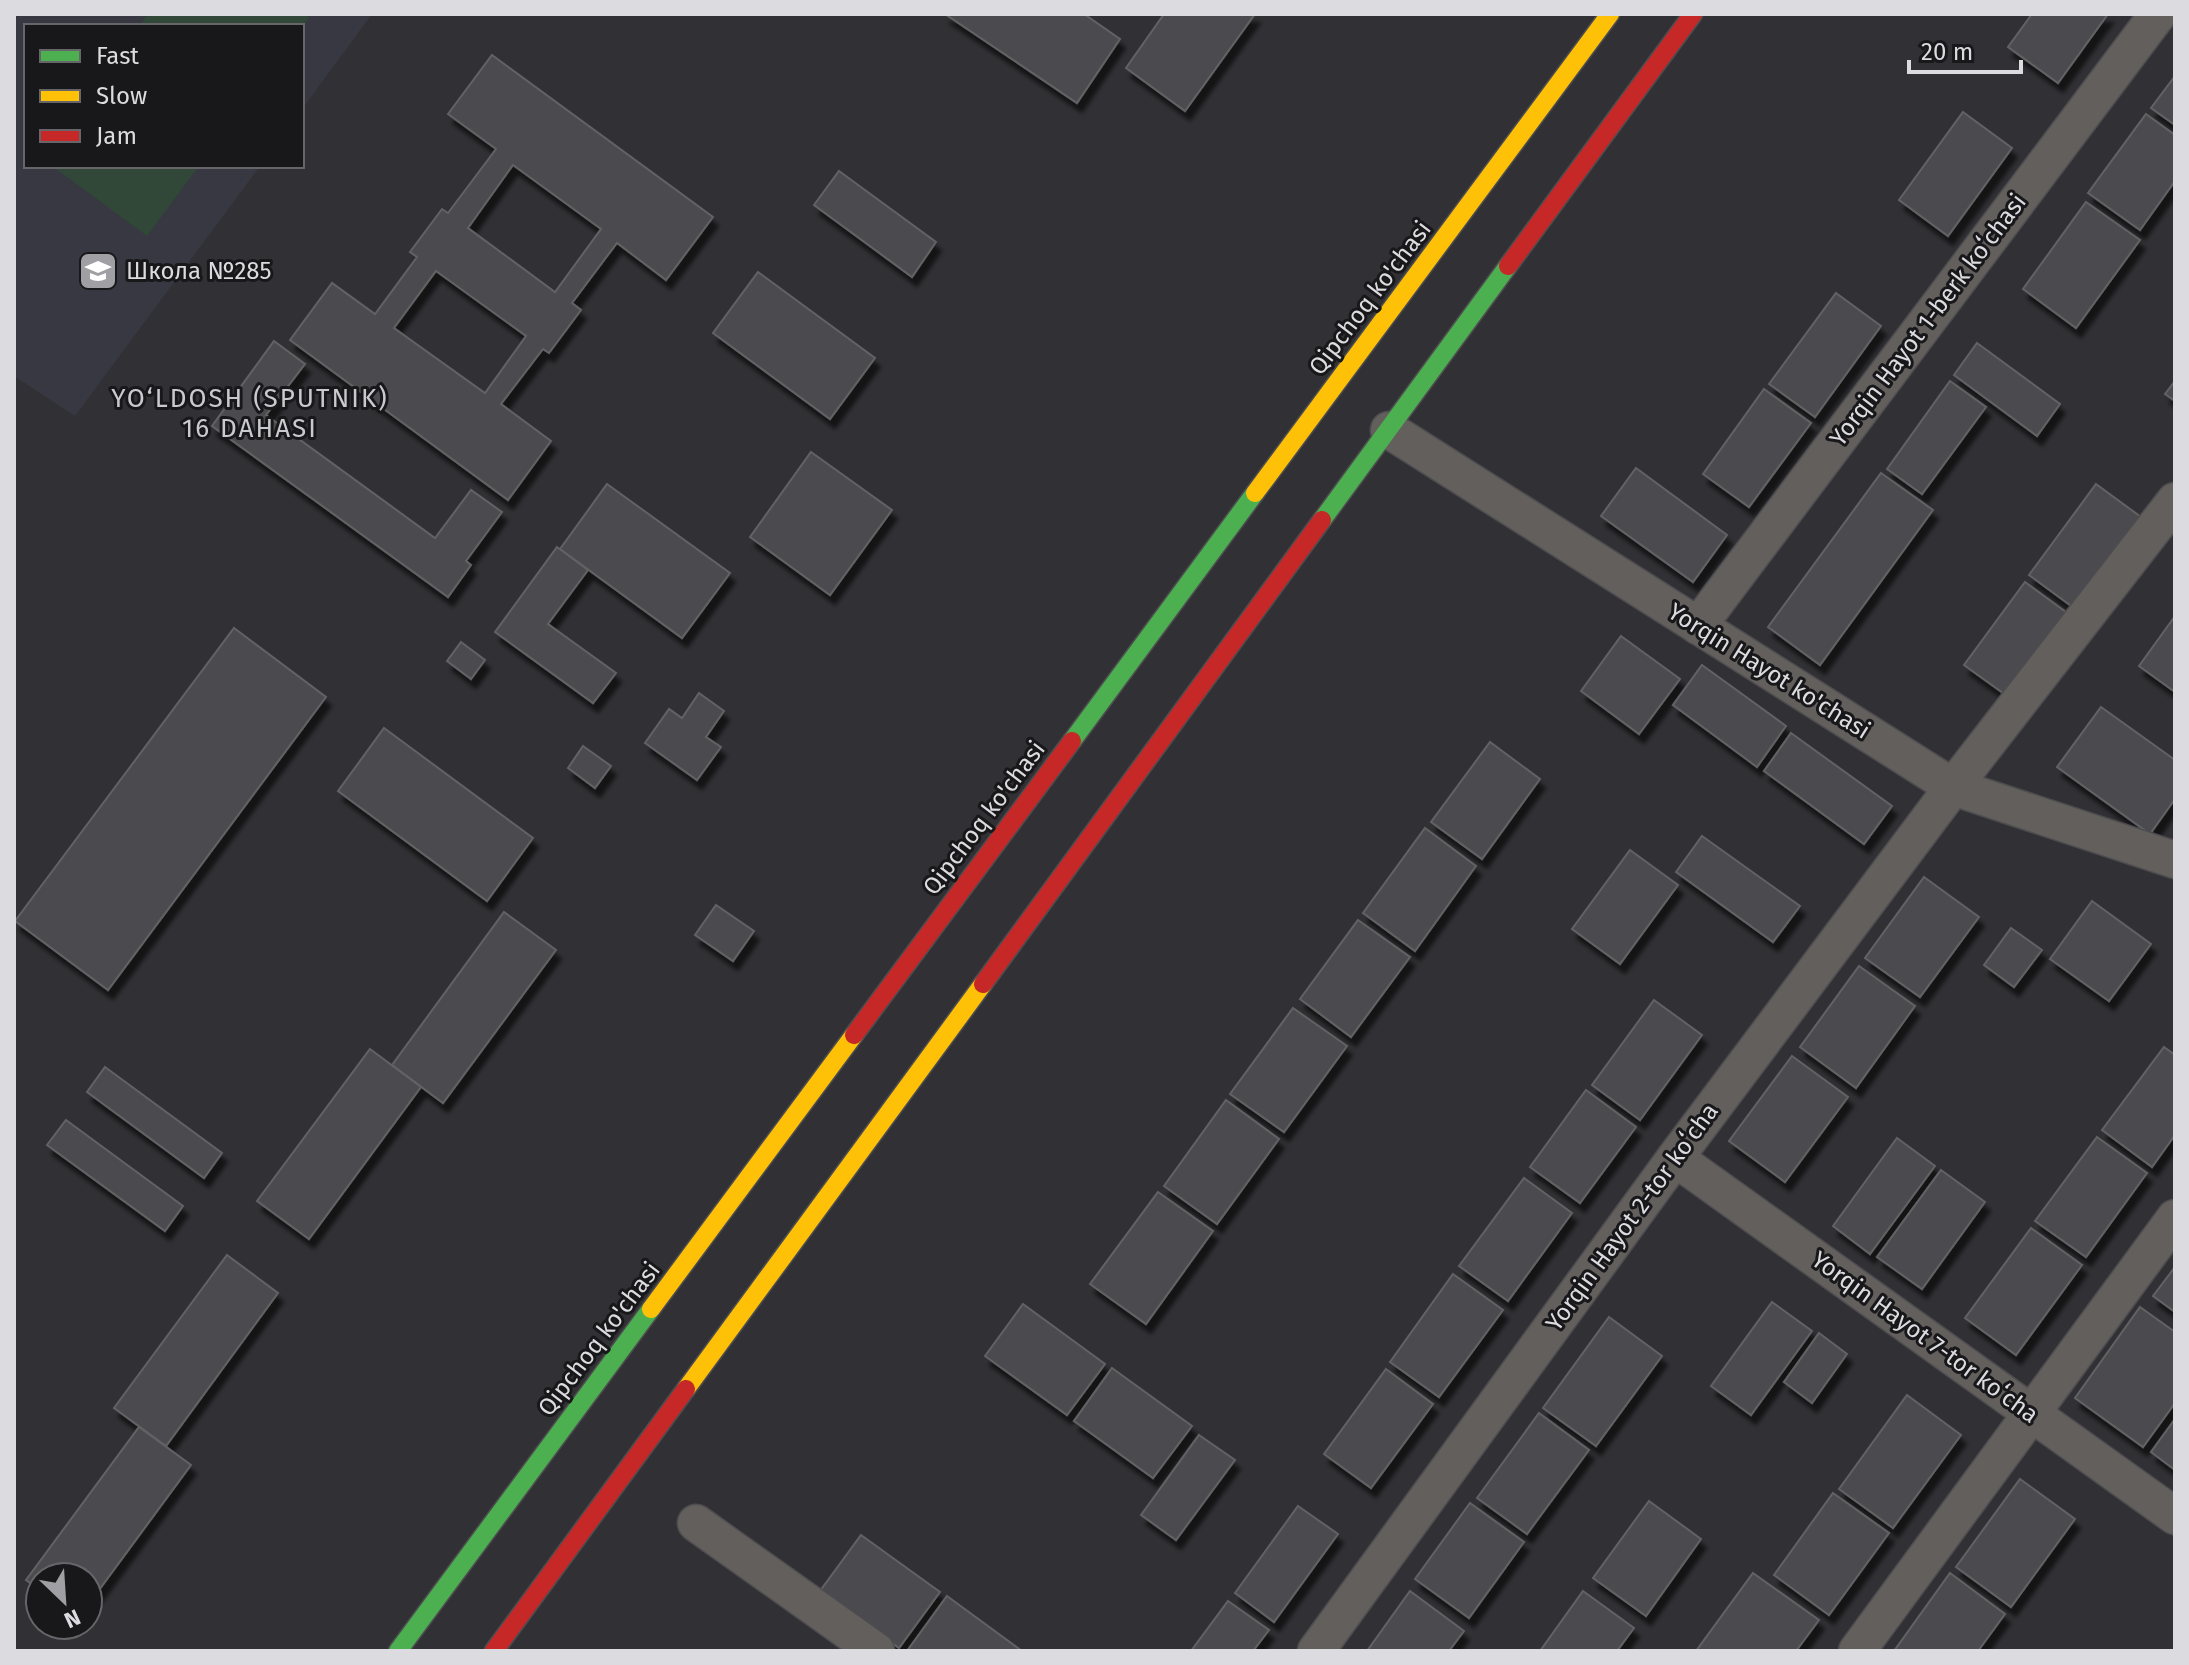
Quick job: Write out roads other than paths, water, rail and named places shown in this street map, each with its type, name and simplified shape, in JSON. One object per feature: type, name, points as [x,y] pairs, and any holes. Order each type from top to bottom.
[{"type":"main road","name":"Qipchoq ko'chasi","points":[[398,1651],[1610,14]]},
{"type":"main road","points":[[494,1651],[1693,14]]},
{"type":"street","name":"Yorqin Hayot 1-berk koʻchasi","points":[[1698,626],[2158,14]]},
{"type":"street","name":"Yorqin Hayot ko'chasi","points":[[1389,430],[1953,787],[2175,860]]},
{"type":"street","name":"Yorqin Hayot 2-tor koʻcha","points":[[1316,1651],[1675,1158],[1953,787],[2175,501]]},
{"type":"street","name":"Yorqin Hayot 7-tor koʻcha","points":[[1675,1158],[2175,1516]]},
{"type":"street","points":[[1857,1651],[2175,1218]]},
{"type":"street","points":[[696,1523],[876,1651]]},
{"type":"place","name":"Школа №285","points":[[98,271]]},
{"type":"district","name":"YO‘LDOSH (SPUTNIK) 16 DAHASI","points":[[250,413]]}]
